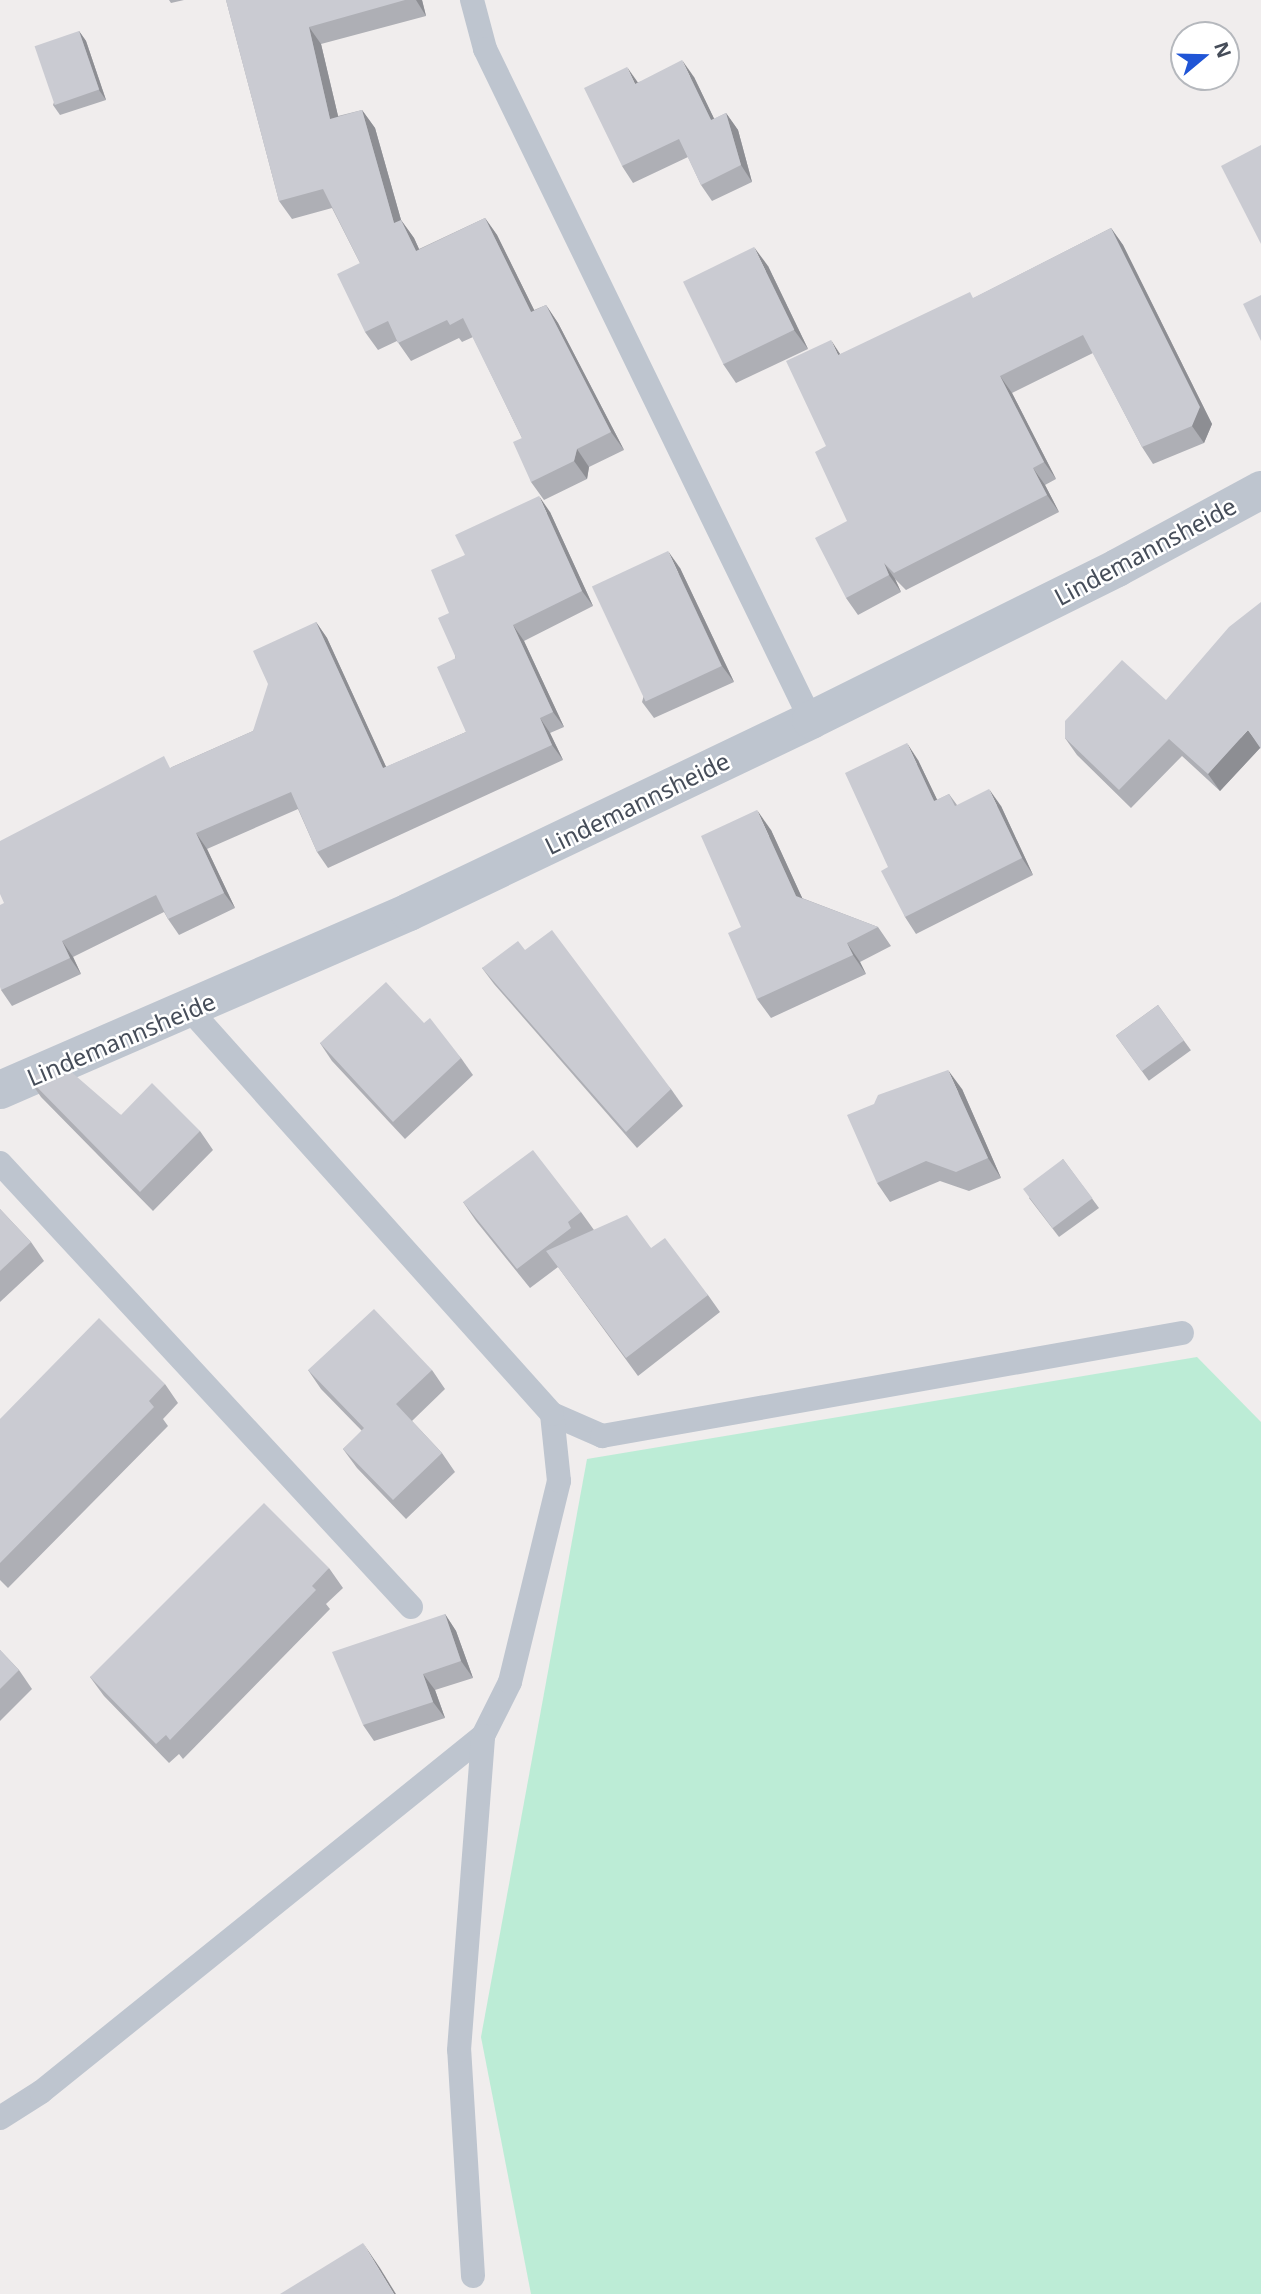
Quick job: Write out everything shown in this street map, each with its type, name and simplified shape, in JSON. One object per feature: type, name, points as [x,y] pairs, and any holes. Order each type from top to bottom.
[{"type":"street","name":"Lindemannsheide","points":[[0,1090],[190,1010],[410,912],[811,720],[1117,568],[1261,490]]},
{"type":"lane","points":[[472,0],[485,49],[811,720]]},
{"type":"lane","points":[[190,1010],[552,1414],[603,1436],[1182,1333]]},
{"type":"lane","points":[[0,1163],[411,1607]]},
{"type":"lane","points":[[473,2276],[459,2050],[483,1736],[510,1682],[559,1481],[552,1414]]},
{"type":"lane","points":[[0,2118],[41,2092],[483,1736]]},
{"type":"green space","points":[[1197,1357],[1261,1422],[1261,2294],[531,2294],[481,2037],[587,1459]]},
{"type":"building","points":[[226,0],[405,0],[309,27],[330,119],[362,110],[394,223],[401,220],[416,251],[485,218],[531,312],[546,305],[611,432],[577,449],[574,461],[531,482],[513,442],[522,438],[463,318],[450,325],[447,320],[398,343],[388,321],[365,332],[337,274],[360,263],[323,189],[279,201]]},
{"type":"building","points":[[79,31],[99,90],[55,105],[35,46]]},
{"type":"building","points":[[682,60],[711,120],[726,113],[741,165],[701,185],[679,139],[622,166],[584,88],[627,67],[635,84]]},
{"type":"building","points":[[1261,145],[1261,244],[1221,166]]},
{"type":"building","points":[[1111,228],[1200,407],[1192,426],[1142,447],[1083,335],[1000,376],[1044,462],[1033,468],[1047,495],[894,573],[884,563],[889,575],[846,598],[815,538],[847,521],[815,452],[826,446],[786,361],[831,340],[838,355],[970,292],[973,298]]},
{"type":"building","points":[[754,247],[794,330],[723,364],[683,282]]},
{"type":"building","points":[[1261,295],[1261,341],[1243,304]]},
{"type":"building","points":[[539,496],[582,591],[513,625],[553,712],[540,718],[552,745],[317,852],[291,792],[196,833],[224,893],[168,919],[156,895],[62,941],[70,958],[1,990],[0,905],[4,903],[0,894],[0,841],[164,756],[170,768],[253,731],[268,684],[253,651],[316,622],[383,768],[466,732],[437,667],[456,658],[438,618],[449,613],[431,570],[465,555],[455,535]]},
{"type":"building","points":[[668,551],[722,666],[646,702],[592,586]]},
{"type":"building","points":[[1261,602],[1261,749],[1248,730],[1208,774],[1169,739],[1119,790],[1065,738],[1065,721],[1122,660],[1166,700],[1229,627]]},
{"type":"building","points":[[907,743],[934,801],[949,794],[955,806],[989,789],[1022,858],[905,917],[881,871],[888,867],[845,773]]},
{"type":"building","points":[[757,810],[796,896],[878,927],[847,943],[853,955],[757,999],[728,933],[741,927],[701,836]]},
{"type":"building","points":[[552,930],[671,1089],[626,1132],[482,968],[518,941],[525,950]]},
{"type":"building","points":[[386,982],[424,1023],[430,1018],[461,1058],[393,1122],[320,1043]]},
{"type":"building","points":[[1158,1005],[1184,1041],[1142,1071],[1116,1036]]},
{"type":"building","points":[[61,1063],[121,1115],[152,1083],[200,1131],[140,1192],[28,1078]]},
{"type":"building","points":[[948,1070],[988,1158],[956,1172],[926,1161],[877,1183],[847,1115],[874,1104],[878,1095]]},
{"type":"building","points":[[533,1150],[581,1212],[568,1222],[571,1228],[517,1269],[463,1202]]},
{"type":"building","points":[[1063,1159],[1092,1198],[1053,1228],[1023,1189]]},
{"type":"building","points":[[0,1209],[31,1242],[0,1271]]},
{"type":"building","points":[[627,1215],[651,1248],[665,1238],[708,1295],[626,1358],[546,1251]]},
{"type":"building","points":[[374,1309],[432,1370],[396,1404],[442,1453],[393,1500],[343,1449],[364,1428],[308,1370]]},
{"type":"building","points":[[99,1318],[165,1384],[149,1401],[154,1407],[0,1563],[0,1419]]},
{"type":"building","points":[[264,1503],[329,1568],[312,1586],[316,1590],[170,1740],[166,1735],[156,1744],[90,1677]]},
{"type":"building","points":[[445,1614],[461,1661],[423,1674],[433,1702],[363,1725],[332,1652]]},
{"type":"building","points":[[0,1650],[19,1670],[0,1689]]},
{"type":"building","points":[[363,2243],[394,2294],[280,2294]]}]
